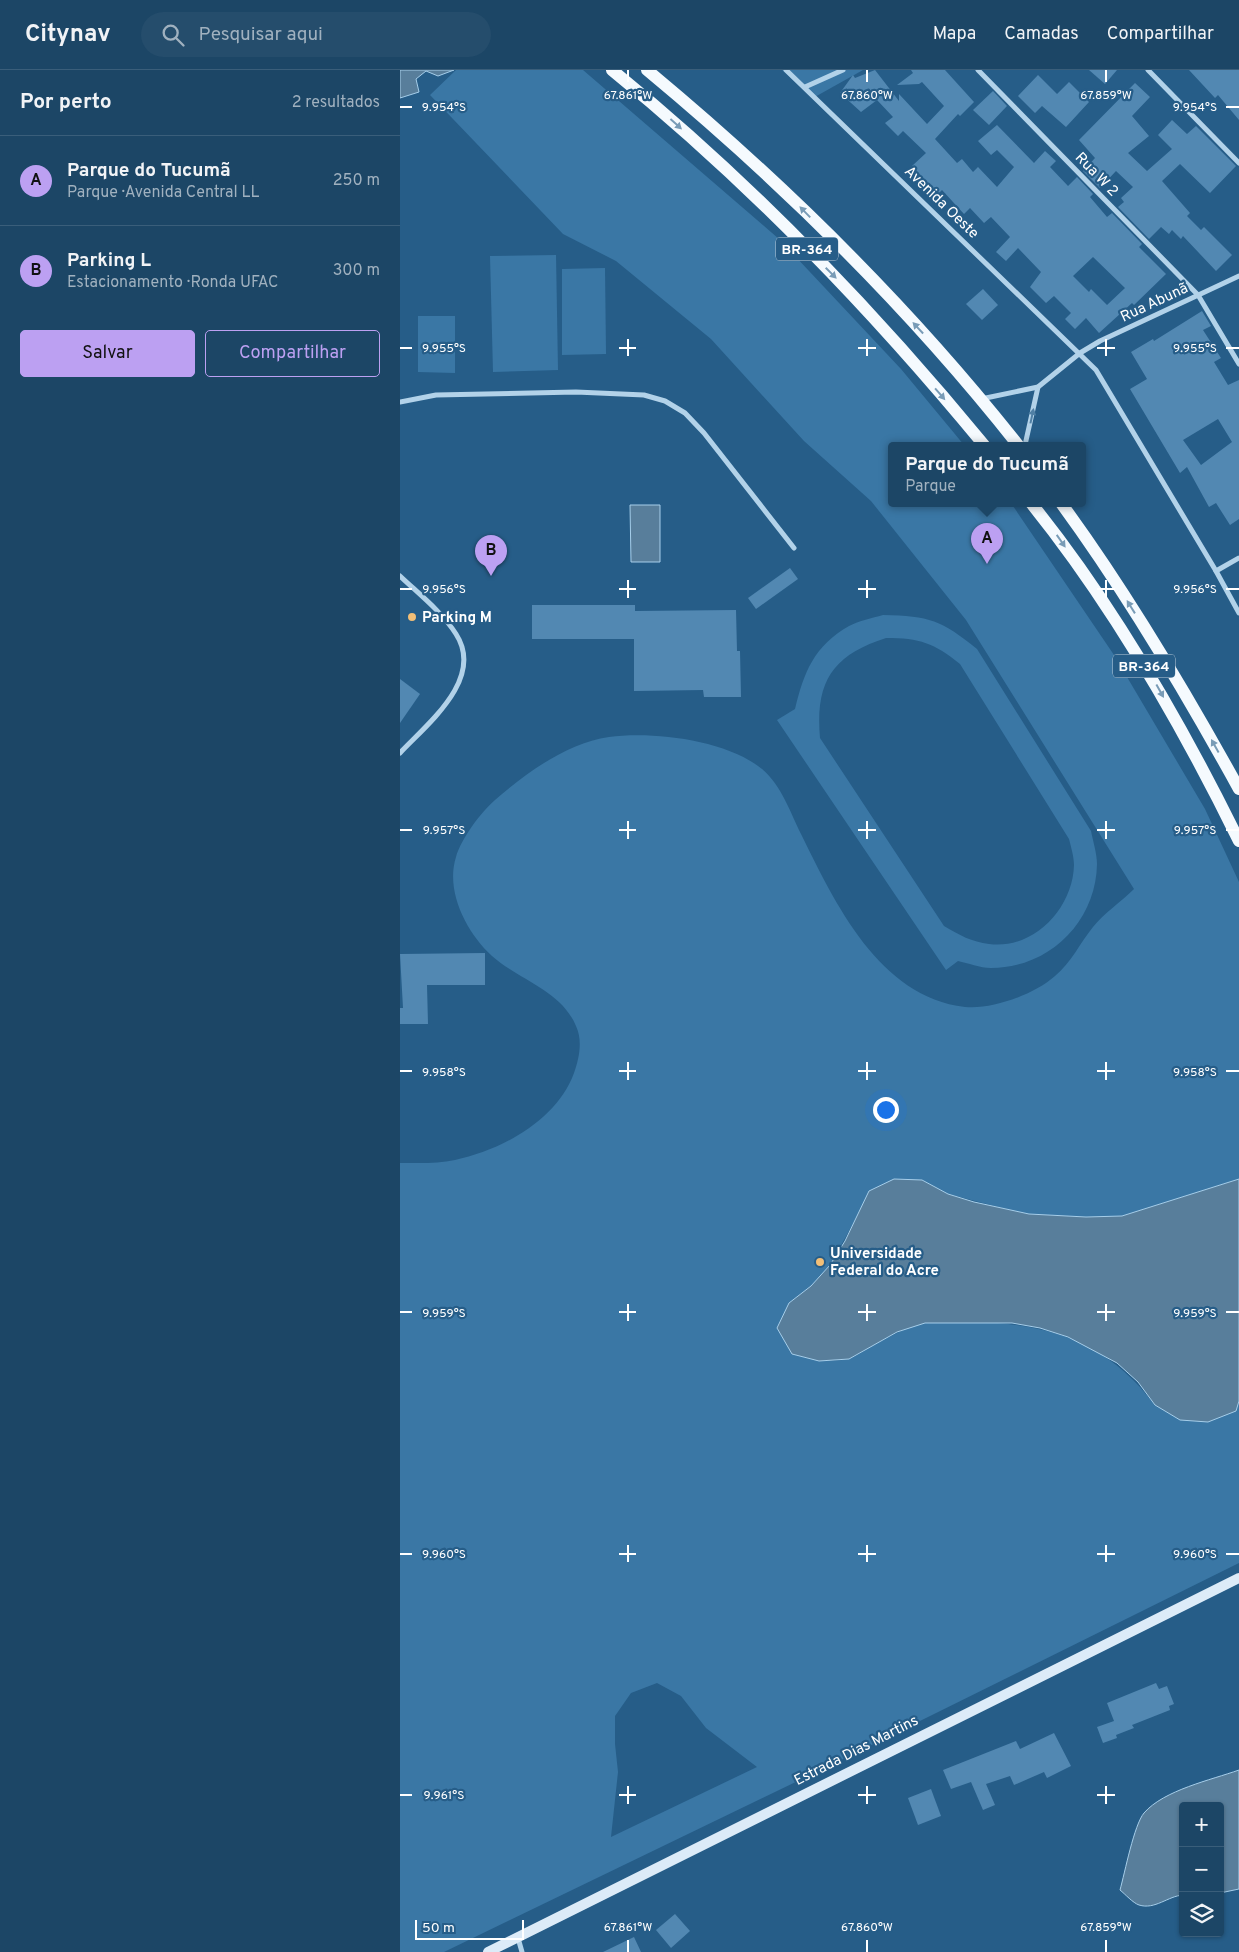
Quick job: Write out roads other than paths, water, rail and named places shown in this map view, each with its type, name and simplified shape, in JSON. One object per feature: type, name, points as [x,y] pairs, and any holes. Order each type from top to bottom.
[{"type":"main road","name":"BR-364","points":[[612,70],[649,100],[752,193],[874,317],[981,442]]},
{"type":"main road","name":"BR-364","points":[[647,70],[793,200],[889,297],[981,399],[1016,442]]},
{"type":"main road","name":"BR-364","points":[[1034,507],[1059,538],[1154,681],[1239,841]]},
{"type":"main road","name":"BR-364","points":[[1064,507],[1090,542],[1146,630],[1196,712],[1239,789]]},
{"type":"street","name":"Avenida Oeste","points":[[786,70],[1080,352],[1102,378],[1216,570],[1239,613]]},
{"type":"street","points":[[805,87],[843,70]]},
{"type":"street","name":"Rua W 2","points":[[978,70],[1198,295],[1239,364]]},
{"type":"street","points":[[1148,70],[1239,163]]},
{"type":"street","name":"Rua Abunã","points":[[1080,352],[1239,276]]},
{"type":"street","points":[[981,399],[1038,388],[1080,352]]},
{"type":"street","points":[[1026,442],[1038,388]]},
{"type":"street","points":[[400,402],[436,395],[576,392],[644,395],[664,401],[685,413],[704,433],[794,548]]},
{"type":"street","points":[[1216,570],[1239,558]]},
{"type":"street","points":[[400,576],[446,621],[458,636],[464,653],[459,686],[449,701],[400,753]]},
{"type":"street","name":"Estrada Dias Martins","points":[[488,1952],[1239,1578]]},
{"type":"street","points":[[518,1938],[522,1952]]},
{"type":"place","name":"Parque do Tucumã","points":[[987,564]]},
{"type":"place","name":"Parking L","points":[[491,576]]},
{"type":"place","name":"Parking M","points":[[412,617]]},
{"type":"place","name":"Universidade Federal do Acre","points":[[820,1262]]}]
